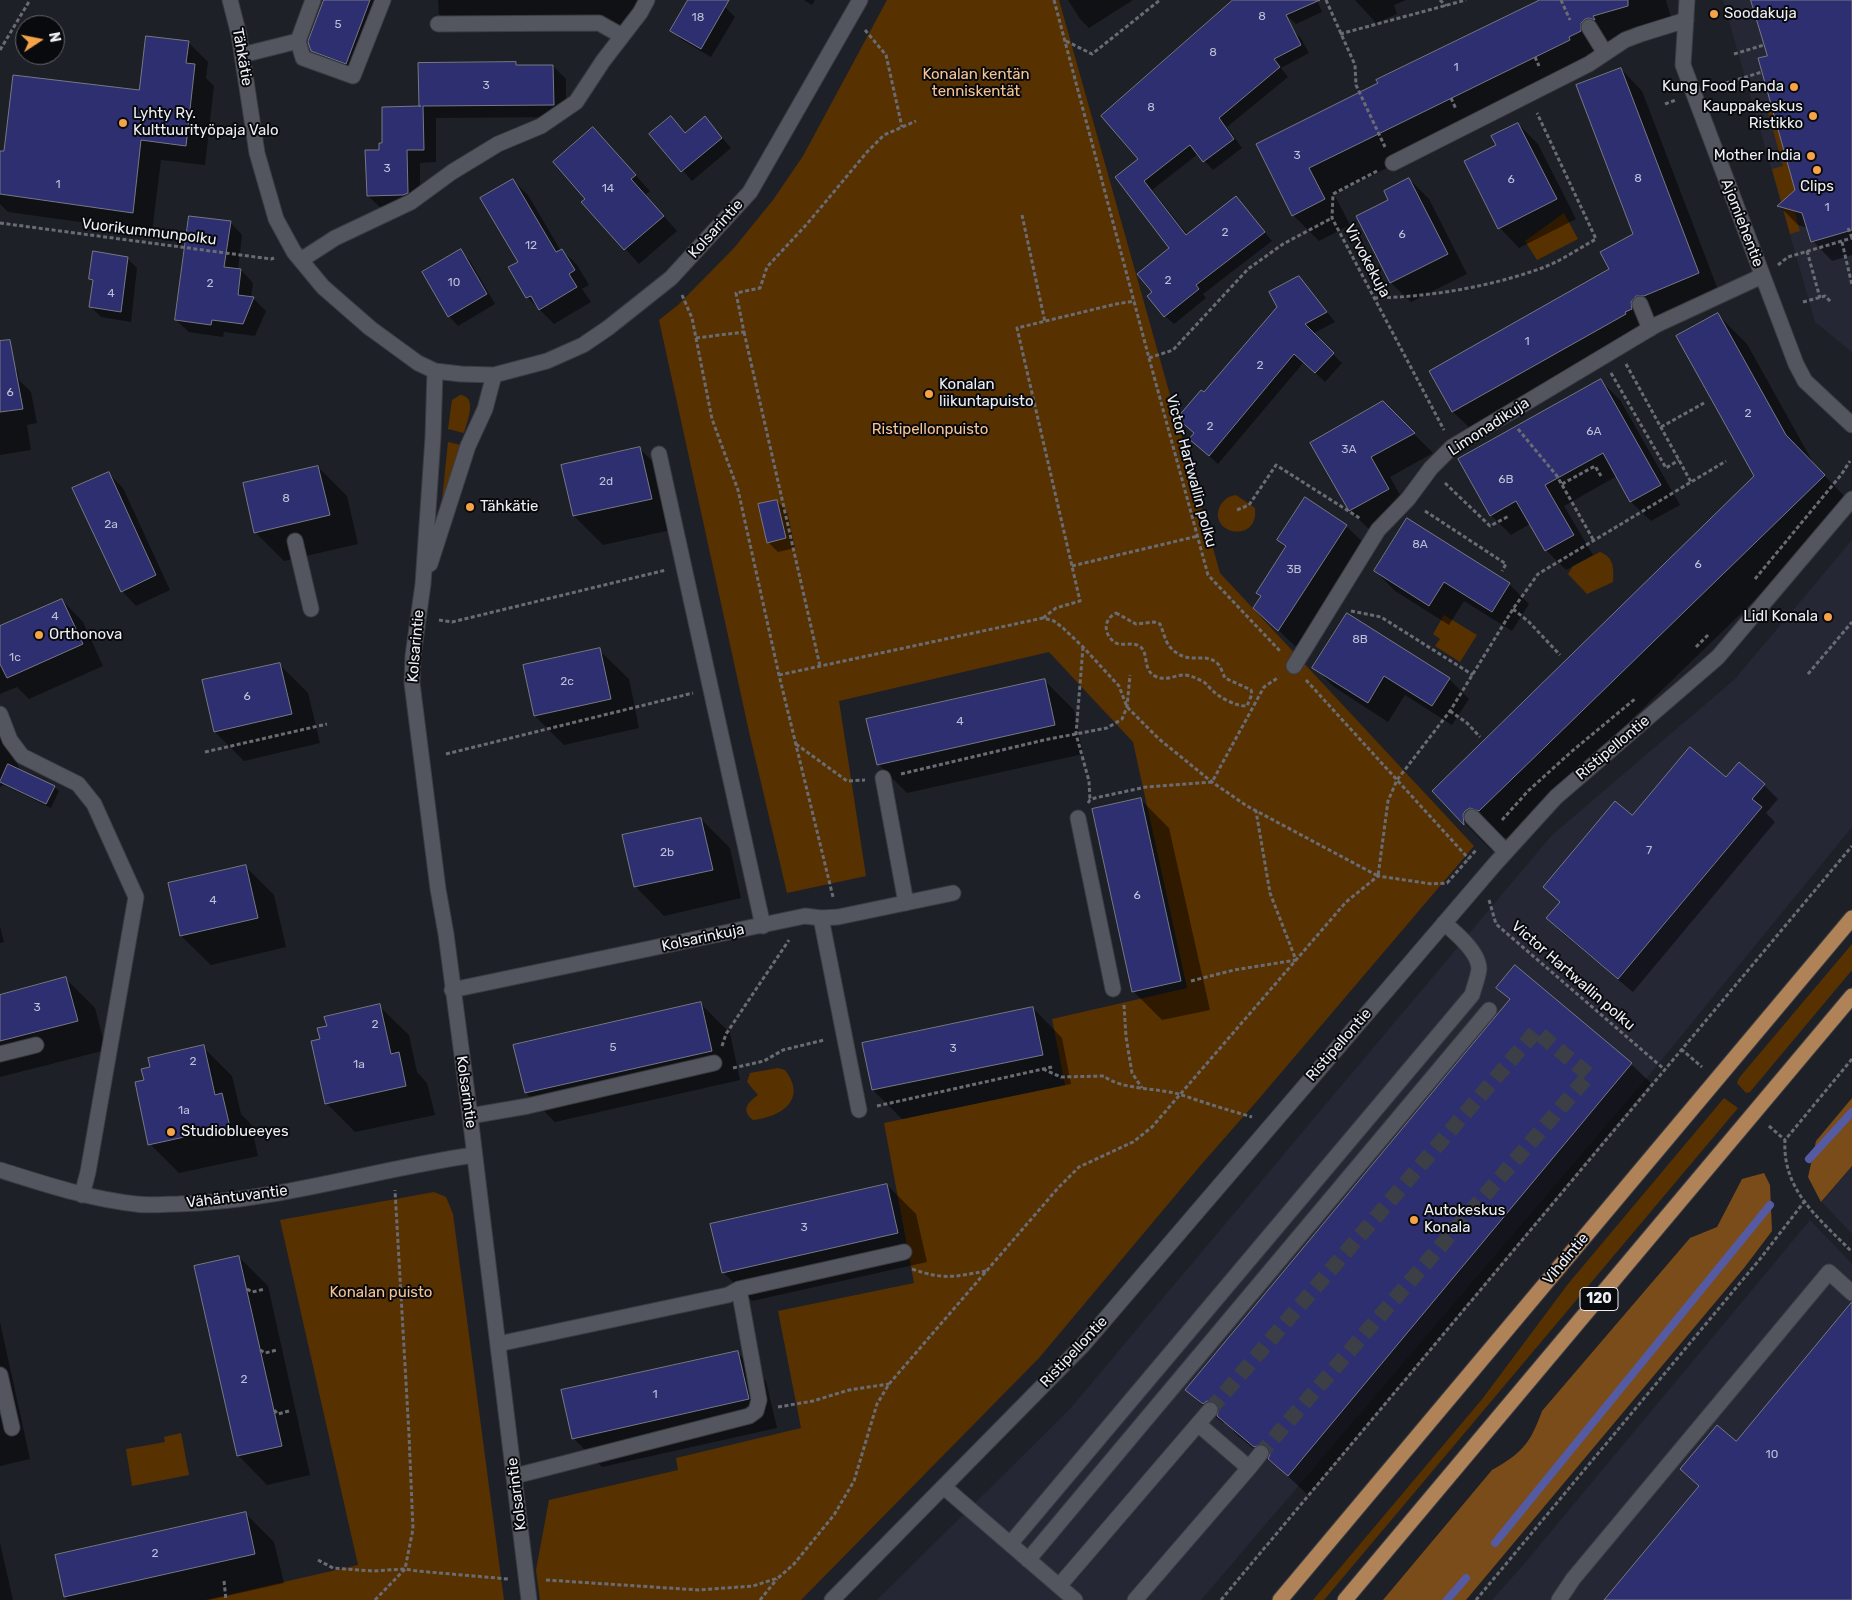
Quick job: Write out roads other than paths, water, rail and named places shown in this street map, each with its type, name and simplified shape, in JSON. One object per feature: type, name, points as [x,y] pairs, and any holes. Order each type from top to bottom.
[{"type":"main road","name":"Vihdintie","points":[[1280,1600],[1852,918]]},
{"type":"main road","name":"120","points":[[1345,1600],[1852,996]]},
{"type":"street","name":"Tähkätie","points":[[230,0],[239,35],[257,153],[276,219],[297,256],[324,287],[370,328],[418,363],[434,371]]},
{"type":"street","points":[[313,0],[298,41],[303,58],[353,76],[383,0]]},
{"type":"street","points":[[297,256],[411,202],[452,172],[498,144],[541,126],[576,102],[603,61],[640,13],[647,0]]},
{"type":"street","name":"Kolsarintie","points":[[529,1600],[470,1116],[421,766],[412,684],[413,656],[423,584],[433,437],[434,371],[494,375],[547,361],[583,344],[608,328],[671,278],[750,192],[860,0]]},
{"type":"street","name":"Ajomiehentie","points":[[1687,0],[1683,65],[1796,364],[1805,381],[1852,425]]},
{"type":"street","points":[[1393,164],[1588,64],[1625,40],[1686,20]]},
{"type":"street","points":[[438,24],[599,23],[622,36]]},
{"type":"street","points":[[1589,27],[1605,53]]},
{"type":"street","points":[[242,56],[298,41]]},
{"type":"street","name":"Limonadikuja","points":[[1294,666],[1378,530],[1408,499],[1431,468],[1452,447],[1650,329],[1762,276]]},
{"type":"street","points":[[1640,304],[1650,329]]},
{"type":"street","name":"Kolsarintie","points":[[423,584],[468,446],[485,408],[494,375]]},
{"type":"street","points":[[659,454],[763,926]]},
{"type":"street","name":"Ristipellontie","points":[[832,1600],[1083,1346],[1272,1122],[1474,888],[1556,797],[1718,657],[1852,499]]},
{"type":"street","points":[[295,542],[311,609]]},
{"type":"street","points":[[0,714],[10,740],[22,756],[78,784],[94,804],[136,897],[111,1046],[82,1195]]},
{"type":"street","points":[[883,778],[906,902]]},
{"type":"street","points":[[1472,817],[1506,852]]},
{"type":"street","points":[[1078,818],[1113,989]]},
{"type":"street","name":"Kolsarinkuja","points":[[452,990],[805,916],[821,918],[838,917],[954,893]]},
{"type":"street","points":[[821,918],[859,1110]]},
{"type":"street","points":[[1010,1544],[1472,995],[1479,966],[1474,954],[1460,937],[1444,923]]},
{"type":"street","points":[[1028,1560],[1490,1010]]},
{"type":"street","points":[[0,1054],[36,1045]]},
{"type":"street","points":[[470,1116],[528,1106],[714,1063]]},
{"type":"street","name":"Vähäntuvantie","points":[[0,1170],[82,1195],[138,1204],[200,1203],[273,1194],[437,1160],[474,1155]]},
{"type":"street","points":[[498,1344],[728,1295],[739,1289],[898,1253]]},
{"type":"street","points":[[1559,1600],[1573,1579],[1829,1272],[1852,1293]]},
{"type":"street","points":[[515,1476],[749,1416],[756,1411],[759,1400],[739,1289]]},
{"type":"street","points":[[0,1375],[12,1428]]},
{"type":"street","points":[[1059,1586],[1210,1410]]},
{"type":"street","points":[[1198,1424],[1249,1468]]},
{"type":"street","points":[[1135,1600],[1261,1453]]},
{"type":"street","points":[[944,1487],[1075,1600]]},
{"type":"waterway","points":[[1809,1159],[1852,1112]]},
{"type":"waterway","points":[[1495,1543],[1770,1205]]},
{"type":"waterway","points":[[1447,1600],[1466,1578]]},
{"type":"tunnel","points":[[1210,1410],[1536,1031],[1589,1075],[1261,1453]]},
{"type":"place","name":"Soodakuja","points":[[1714,14]]},
{"type":"place","name":"Kung Food Panda","points":[[1794,87]]},
{"type":"place","name":"Kauppakeskus Ristikko","points":[[1813,116]]},
{"type":"place","name":"Lyhty Ry. Kulttuurityöpaja Valo","points":[[123,123]]},
{"type":"place","name":"Mother India","points":[[1811,156]]},
{"type":"place","name":"Clips","points":[[1817,170]]},
{"type":"place","name":"Konalan liikuntapuisto","points":[[929,394]]},
{"type":"place","name":"Tähkätie","points":[[470,507]]},
{"type":"place","name":"Lidl Konala","points":[[1828,617]]},
{"type":"place","name":"Orthonova","points":[[39,635]]},
{"type":"place","name":"Studioblueeyes","points":[[171,1132]]},
{"type":"place","name":"Autokeskus Konala","points":[[1414,1220]]},
{"type":"park label","name":"Konalan kentän tenniskentät","points":[[976,84]]},
{"type":"park label","name":"Ristipellonpuisto","points":[[930,430]]},
{"type":"park label","name":"Konalan puisto","points":[[381,1293]]}]
